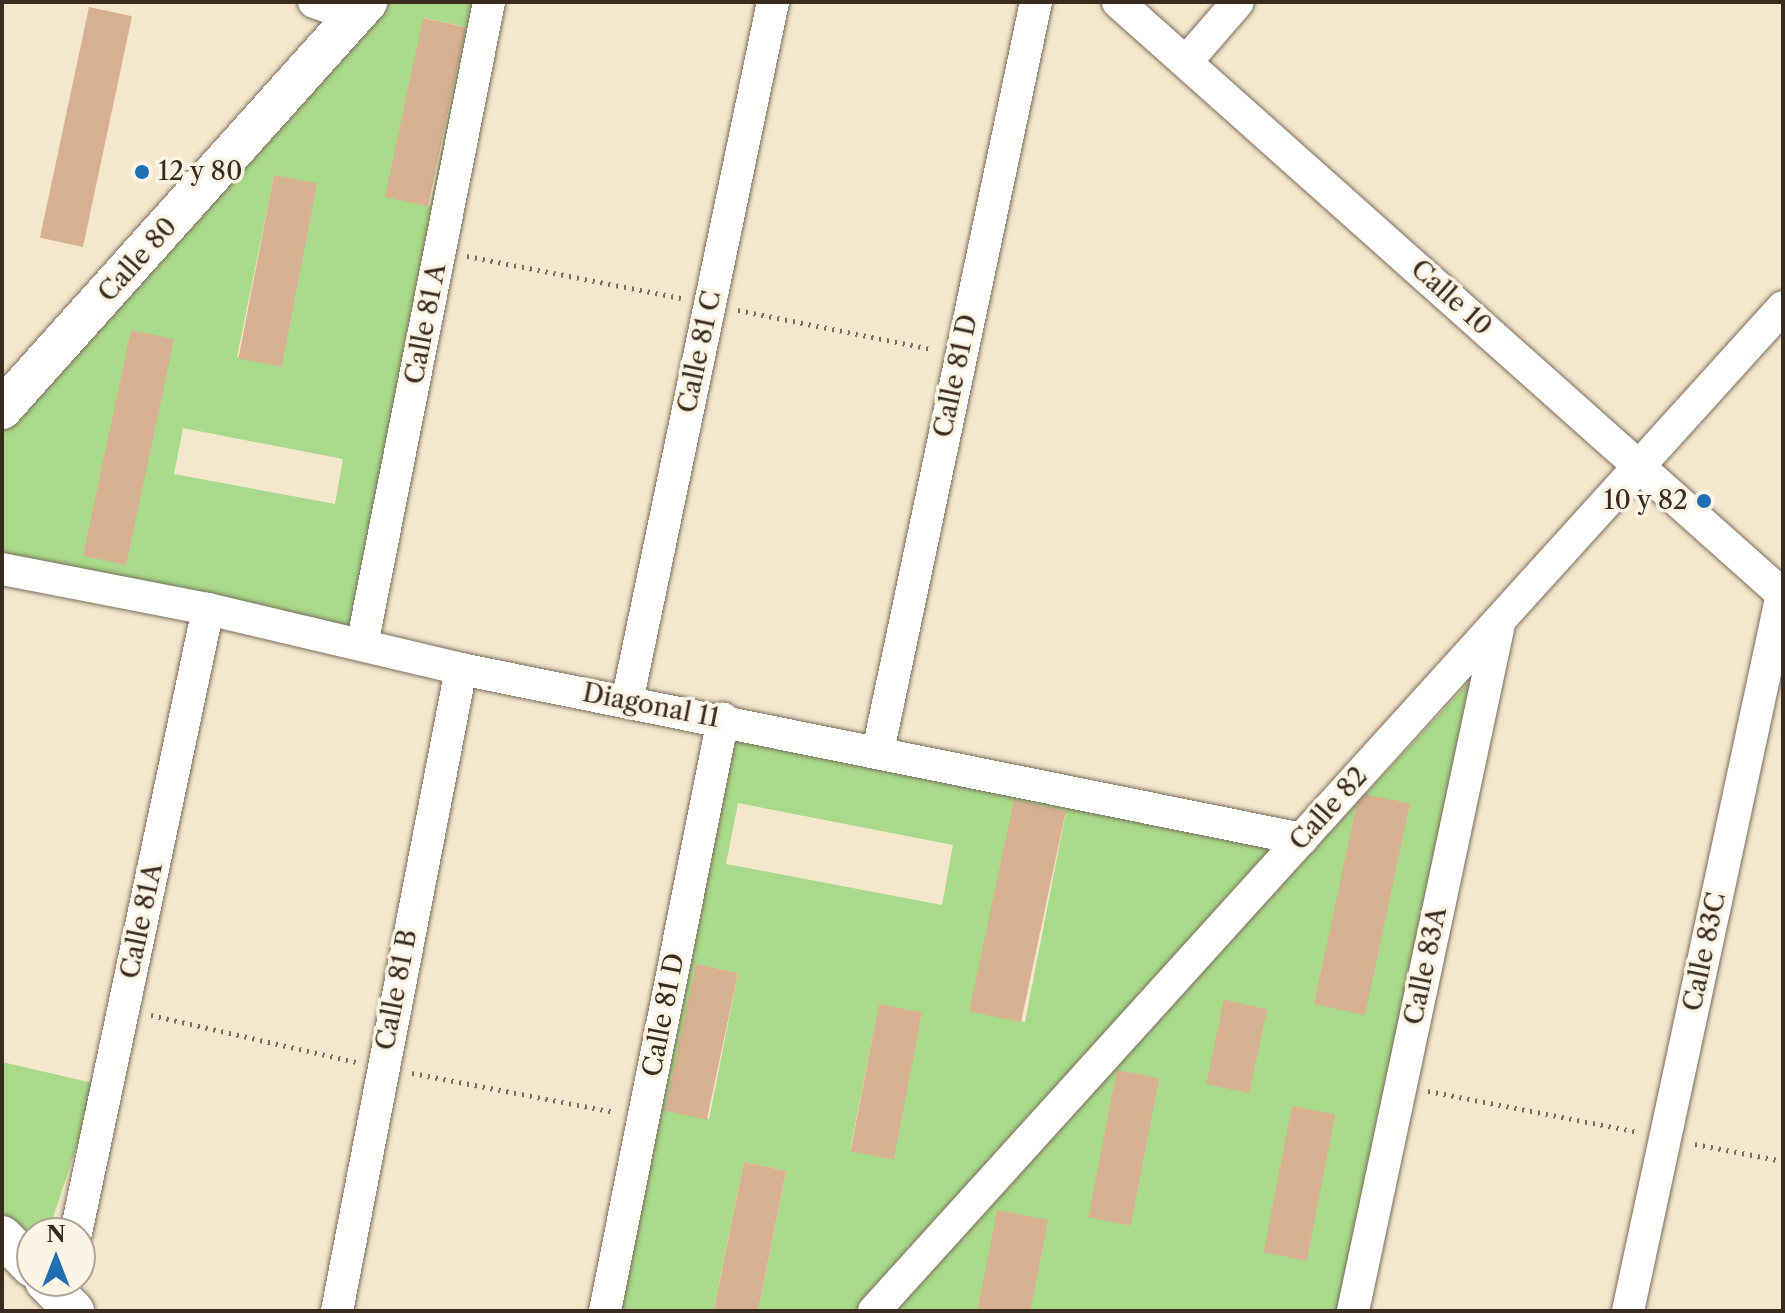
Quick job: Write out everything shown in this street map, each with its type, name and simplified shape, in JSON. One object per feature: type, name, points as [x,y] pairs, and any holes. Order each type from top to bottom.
[{"type":"street","points":[[314,2],[360,9]]},
{"type":"street","name":"Calle 81 A","points":[[362,645],[489,2]]},
{"type":"street","name":"Calle 81 C","points":[[627,702],[773,2]]},
{"type":"street","name":"Calle 81 D","points":[[878,751],[1036,2]]},
{"type":"street","name":"Calle 10","points":[[1118,2],[1783,594]]},
{"type":"street","points":[[1186,62],[1238,2]]},
{"type":"street","name":"Calle 80","points":[[2,409],[360,9]]},
{"type":"street","name":"Calle 82","points":[[874,1311],[1783,307]]},
{"type":"street","name":"Diagonal 11","points":[[2,569],[208,609],[461,669],[723,719],[1302,839]]},
{"type":"street","name":"Calle 83C","points":[[1628,1311],[1783,594]]},
{"type":"street","name":"Calle 81A","points":[[79,1217],[208,609]]},
{"type":"street","name":"Calle 83A","points":[[1353,1311],[1499,620]]},
{"type":"street","name":"Calle 81 B","points":[[337,1311],[461,669]]},
{"type":"street","name":"Calle 81 D","points":[[605,1311],[723,719]]},
{"type":"street","points":[[2,1236],[16,1250]]},
{"type":"path","points":[[1400,1085],[1783,1161]]},
{"type":"green space","points":[[367,2],[489,2],[362,645],[2,569],[2,409]],"holes":[[[424,18],[466,27],[430,206],[388,197]],[[274,176],[317,184],[279,366],[237,357]],[[131,331],[174,340],[93,558]],[[183,428],[343,459],[335,504],[174,474]]]},
{"type":"green space","points":[[1470,681],[1339,1311],[888,1311]]},
{"type":"green space","points":[[730,736],[1288,847],[859,1311],[758,1311],[786,1171],[744,1162],[714,1308],[726,1311],[612,1311]],"holes":[[[1014,801],[1066,811],[1025,1022],[975,1012]],[[738,803],[953,845],[942,905],[726,864]],[[696,964],[738,973],[709,1119],[666,1111]],[[879,1005],[922,1013],[892,1159],[850,1150]]]},
{"type":"green space","points":[[2,1062],[97,1084],[53,1217],[16,1217],[16,1229],[2,1215]]},
{"type":"building","points":[[89,7],[132,16],[83,247],[40,238]]},
{"type":"building","points":[[423,18],[466,27],[428,206],[385,197]]},
{"type":"building","points":[[274,175],[317,183],[282,367],[238,359]]},
{"type":"building","points":[[131,330],[174,339],[126,565],[83,556]]},
{"type":"building","points":[[1359,793],[1410,804],[1365,1015],[1314,1004]]},
{"type":"building","points":[[1014,800],[1066,811],[1021,1022],[969,1011]]},
{"type":"building","points":[[696,964],[738,973],[707,1120],[665,1111]]},
{"type":"building","points":[[1224,1000],[1267,1009],[1249,1093],[1206,1084]]},
{"type":"building","points":[[879,1004],[922,1012],[894,1160],[850,1151]]},
{"type":"building","points":[[1117,1070],[1159,1078],[1131,1225],[1088,1217]]},
{"type":"building","points":[[1292,1106],[1335,1114],[1307,1261],[1264,1252]]},
{"type":"building","points":[[744,1162],[786,1171],[758,1311],[726,1311],[714,1309]]},
{"type":"building","points":[[997,1210],[1048,1220],[1030,1311],[977,1311]]},
{"type":"place","name":"12 y 80","points":[[142,172]]},
{"type":"place","name":"10 y 82","points":[[1704,501]]}]
